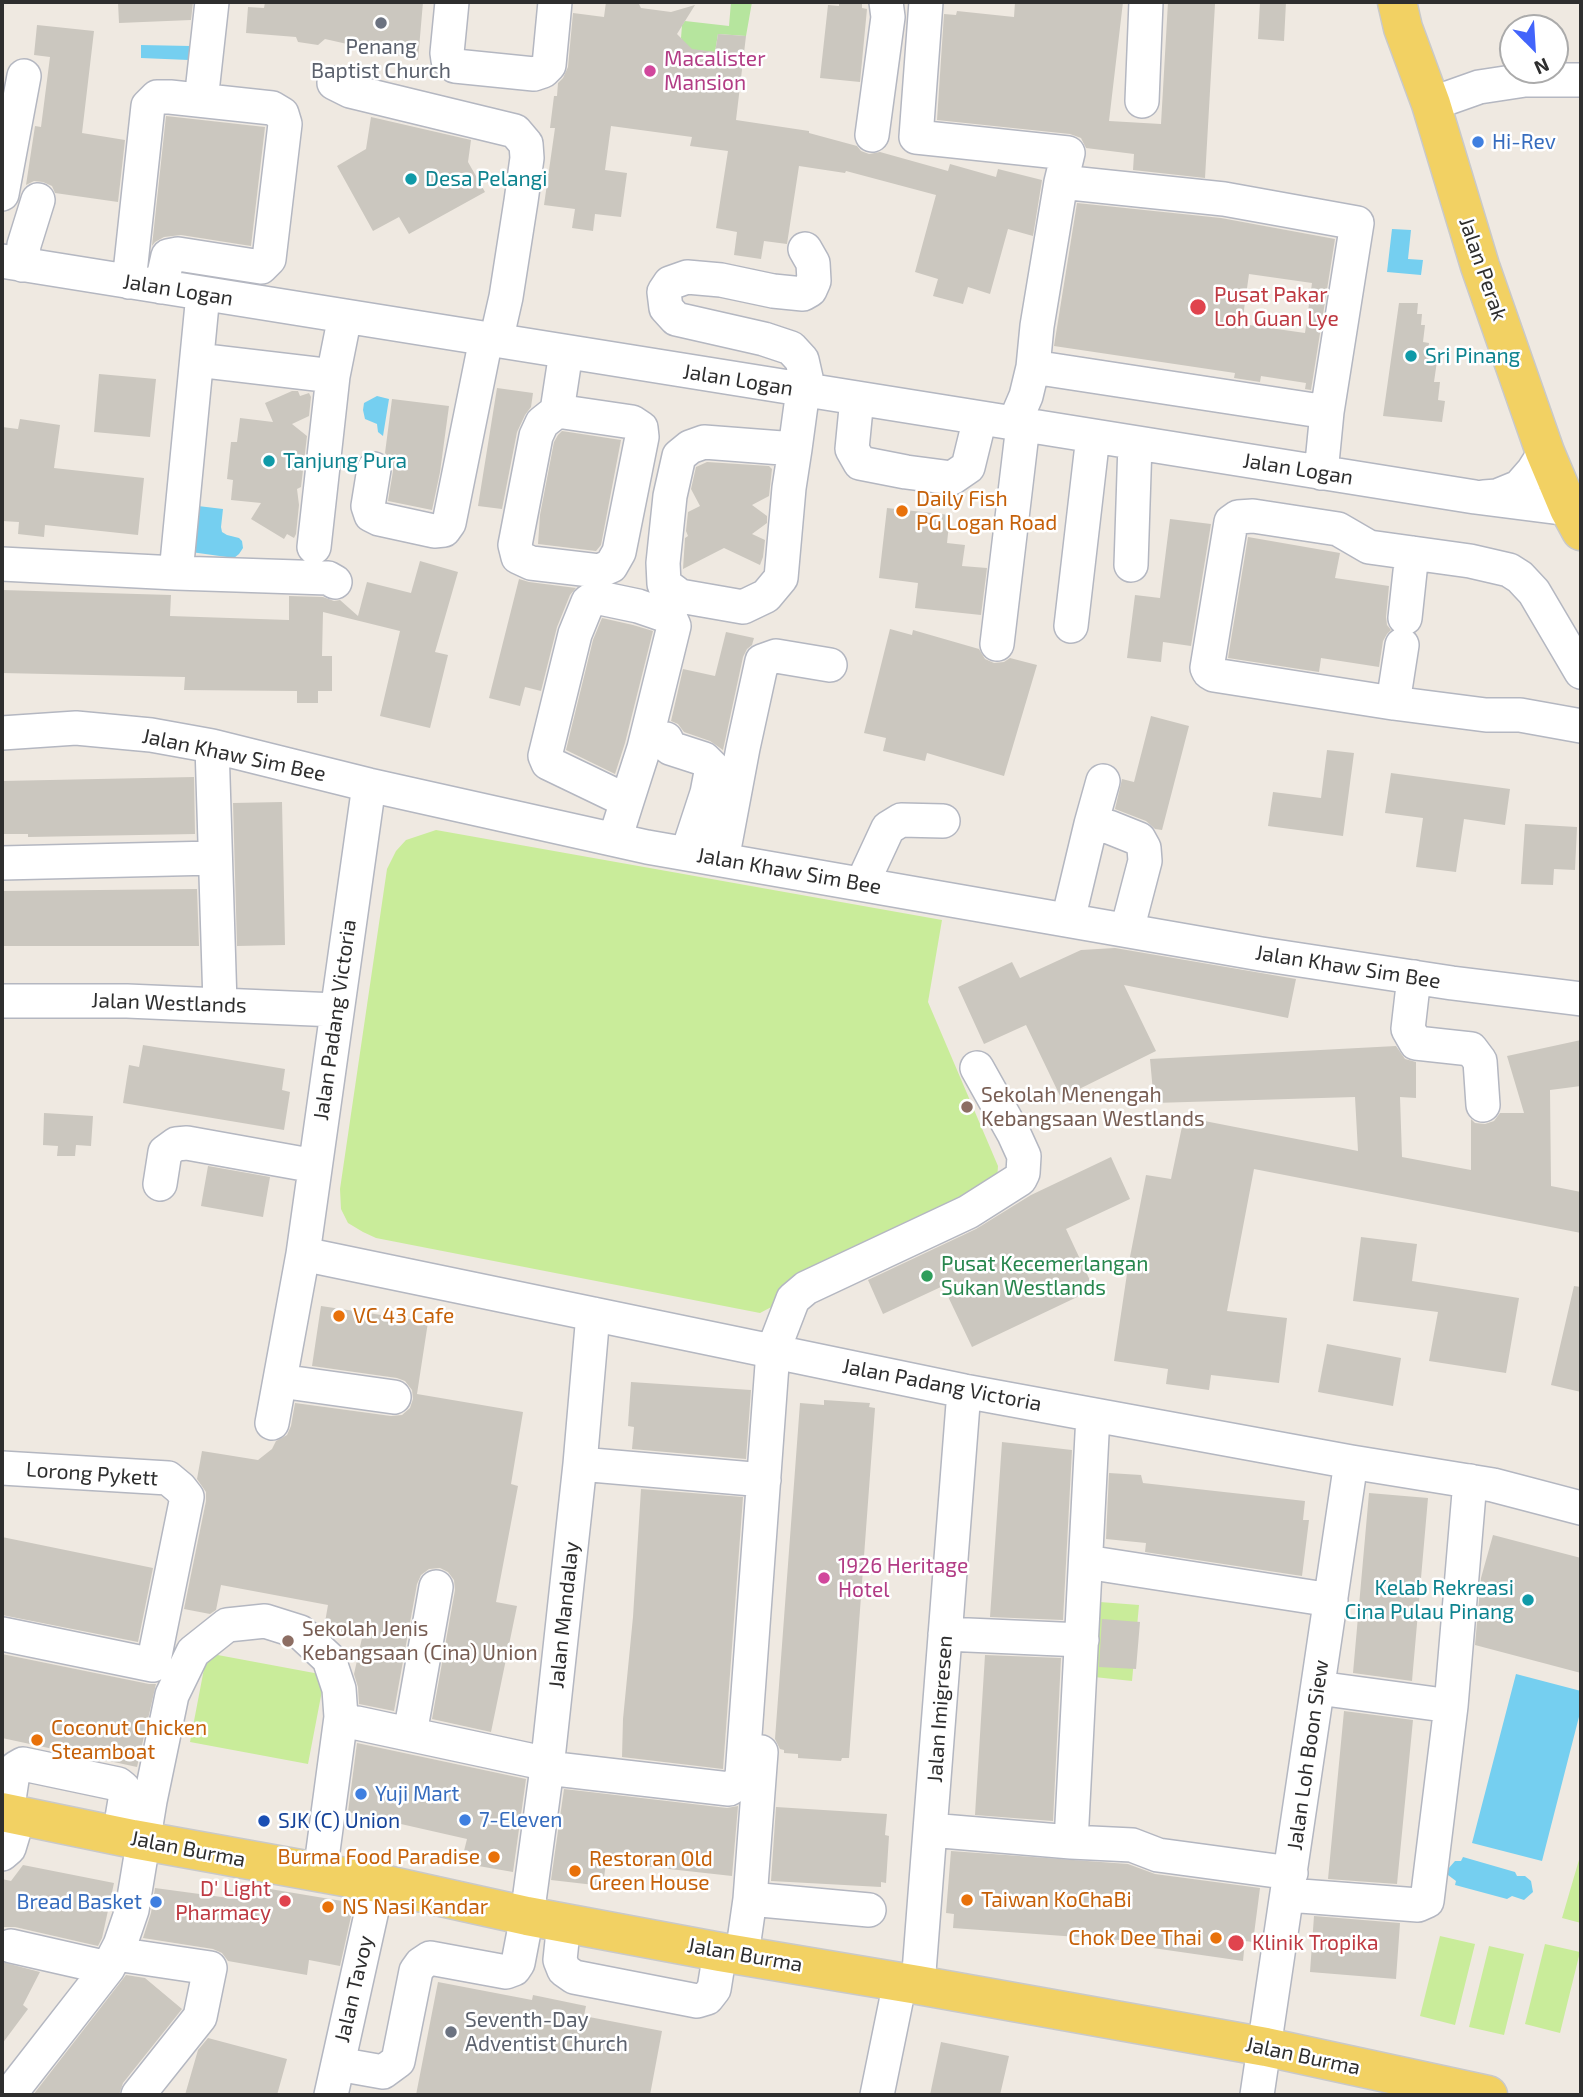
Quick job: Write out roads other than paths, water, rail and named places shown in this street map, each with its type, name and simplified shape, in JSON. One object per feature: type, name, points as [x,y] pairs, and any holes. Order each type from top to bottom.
[{"type":"main road","name":"Jalan Perak","points":[[1397,2],[1480,266],[1545,452],[1577,515]]},
{"type":"main road","points":[[1409,2],[1432,82],[1431,104]]},
{"type":"main road","name":"Jalan Burma","points":[[9,1813],[378,1883],[545,1919],[1266,2047],[1489,2095]]},
{"type":"street","points":[[203,83],[212,2]]},
{"type":"street","points":[[452,2],[448,60],[455,66],[534,74],[544,71],[549,65],[555,2]]},
{"type":"street","points":[[872,135],[888,17],[886,2]]},
{"type":"street","points":[[926,2],[916,137],[1068,153],[1037,326],[1033,367],[1019,424],[997,645]]},
{"type":"street","points":[[1142,101],[1146,2]]},
{"type":"street","points":[[2,194],[24,76]]},
{"type":"street","points":[[1431,104],[1479,87],[1525,80],[1581,80]]},
{"type":"street","points":[[334,83],[349,91],[515,131],[526,144],[527,158],[506,297],[491,340],[449,523],[444,530],[434,531],[371,515],[368,506],[374,469]]},
{"type":"street","points":[[129,282],[148,106],[157,97],[170,97],[272,108],[282,114],[285,124],[269,260],[261,267],[178,254],[168,256],[161,287]]},
{"type":"street","points":[[1061,182],[1224,199],[1357,223],[1327,412],[1338,529]]},
{"type":"street","points":[[12,263],[24,245],[38,200]]},
{"type":"street","points":[[795,449],[704,442],[690,447],[679,456],[670,496],[663,563],[664,584],[680,596],[743,607],[766,596],[781,578],[789,488],[806,390],[802,360],[791,348],[676,318],[666,308],[664,292],[670,283],[687,277],[803,294],[810,290],[814,281],[813,263],[805,249]]},
{"type":"street","name":"Jalan Logan","points":[[12,263],[1577,515]]},
{"type":"street","points":[[176,573],[203,294]]},
{"type":"street","points":[[314,547],[333,376],[345,316]]},
{"type":"street","points":[[557,411],[632,422],[641,428],[642,437],[619,552],[611,566],[600,571],[531,564],[518,557],[515,545],[536,436],[542,423],[557,411],[566,352]]},
{"type":"street","points":[[197,360],[333,376]]},
{"type":"street","points":[[1033,367],[1327,412]]},
{"type":"street","points":[[857,398],[852,449],[860,463],[906,472],[952,478],[968,467],[980,418]]},
{"type":"street","points":[[1071,626],[1093,436]]},
{"type":"street","points":[[1131,565],[1135,443]]},
{"type":"street","name":"Jalan Logan","points":[[1475,497],[1497,496],[1519,487],[1534,471],[1545,452]]},
{"type":"street","points":[[1581,673],[1534,592],[1509,570],[1470,561],[1369,547],[1338,529],[1246,516],[1231,522],[1207,668],[1209,673],[1393,703],[1486,716],[1520,715],[1581,726]]},
{"type":"street","points":[[1393,703],[1412,553]]},
{"type":"street","points":[[2,564],[328,578],[335,582]]},
{"type":"street","points":[[615,839],[644,748],[674,626],[670,617],[638,606],[595,597],[588,602],[575,634],[545,756],[548,763],[627,801]]},
{"type":"street","points":[[722,860],[762,661],[776,656],[830,665]]},
{"type":"street","name":"Jalan Khaw Sim Bee","points":[[2,733],[76,728],[151,735],[212,746],[369,785],[687,854],[1414,977],[1581,999]]},
{"type":"street","points":[[666,739],[670,748],[704,759],[712,767],[707,793],[687,854]]},
{"type":"street","points":[[212,746],[220,1004]]},
{"type":"street","points":[[1068,920],[1103,781]]},
{"type":"street","name":"Jalan Padang Victoria","points":[[272,1423],[303,1254],[369,785]]},
{"type":"street","points":[[862,884],[888,828],[901,820],[943,821]]},
{"type":"street","points":[[1091,824],[1109,827],[1139,839],[1144,848],[1145,860],[1127,930]]},
{"type":"street","points":[[2,863],[214,858]]},
{"type":"street","points":[[1414,977],[1408,1029],[1416,1042],[1471,1049],[1480,1062],[1483,1105]]},
{"type":"street","name":"Jalan Westlands","points":[[2,1001],[127,1001],[336,1010]]},
{"type":"street","points":[[358,1723],[548,1766],[729,1789],[740,1782],[764,1480],[782,1353],[793,1298],[806,1288],[968,1212],[1020,1179],[1024,1173],[1024,1156],[977,1068]]},
{"type":"street","points":[[160,1184],[165,1152],[176,1144],[187,1143],[315,1166]]},
{"type":"street","name":"Jalan Padang Victoria","points":[[303,1254],[964,1391],[1351,1462],[1493,1485],[1581,1508]]},
{"type":"street","name":"Jalan Mandalay","points":[[545,1919],[548,1766],[593,1314]]},
{"type":"street","points":[[545,1919],[564,1970],[575,1977],[697,2001],[707,1997],[714,1989],[731,1953],[750,1899],[782,1353]]},
{"type":"street","points":[[280,1381],[394,1397]]},
{"type":"street","name":"Jalan Imigresen","points":[[877,2095],[909,1983],[930,1830],[964,1391]]},
{"type":"street","points":[[1071,1842],[1093,1415]]},
{"type":"street","name":"Jalan Loh Boon Siew","points":[[1257,2095],[1351,1462]]},
{"type":"street","points":[[580,1464],[764,1480]]},
{"type":"street","name":"Lorong Pykett","points":[[2,1468],[168,1478],[187,1497],[153,1665],[2,1634]]},
{"type":"street","points":[[930,1830],[1071,1842],[1132,1844],[1158,1855],[1290,1884],[1418,1905],[1427,1901],[1451,1706],[1470,1481]]},
{"type":"street","points":[[1086,1562],[1331,1600]]},
{"type":"street","points":[[410,1734],[436,1587]]},
{"type":"street","points":[[131,1838],[172,1695],[193,1652],[227,1625],[265,1621],[300,1632],[329,1659],[339,1689],[341,1717],[320,1873]]},
{"type":"street","points":[[945,1634],[1082,1640]]},
{"type":"street","points":[[1318,1688],[1451,1706]]},
{"type":"street","points":[[2,1854],[9,1848],[13,1773],[23,1764],[118,1784],[123,1788],[131,1838],[132,1910],[112,1961],[9,2095]]},
{"type":"street","name":"Jalan Tavoy","points":[[334,2080],[378,1883]]},
{"type":"street","points":[[750,1899],[869,1910]]},
{"type":"street","points":[[334,2080],[383,2072],[398,2061],[416,1971],[421,1964],[430,1958],[506,1972],[514,1969],[545,1919]]},
{"type":"street","points":[[11,1946],[112,1961],[209,1968],[200,2017],[138,2095]]},
{"type":"water","points":[[141,45],[190,46],[189,60],[141,58]]},
{"type":"water","points":[[1392,229],[1411,230],[1408,259],[1423,260],[1421,275],[1387,272]]},
{"type":"water","points":[[377,396],[389,399],[383,436],[378,432],[377,424],[365,419],[363,410],[364,403]]},
{"type":"water","points":[[198,506],[223,509],[222,532],[242,541],[243,548],[234,558],[191,552]]},
{"type":"water","points":[[1516,1674],[1581,1691],[1581,1709],[1542,1861],[1472,1843]]},
{"type":"water","points":[[1463,1857],[1515,1872],[1517,1876],[1525,1876],[1531,1881],[1533,1892],[1524,1900],[1512,1896],[1507,1899],[1455,1885],[1456,1881],[1448,1875],[1448,1869]]},
{"type":"place","name":"Penang Baptist Church","points":[[381,23]]},
{"type":"place","name":"Macalister Mansion","points":[[650,71]]},
{"type":"place","name":"Hi-Rev","points":[[1478,142]]},
{"type":"place","name":"Desa Pelangi","points":[[411,179]]},
{"type":"place","name":"Pusat Pakar Loh Guan Lye","points":[[1198,307]]},
{"type":"place","name":"Sri Pinang","points":[[1411,356]]},
{"type":"place","name":"Tanjung Pura","points":[[269,461]]},
{"type":"place","name":"Daily Fish PG Logan Road","points":[[902,511]]},
{"type":"place","name":"Sekolah Menengah Kebangsaan Westlands","points":[[967,1107]]},
{"type":"place","name":"Pusat Kecemerlangan Sukan Westlands","points":[[927,1276]]},
{"type":"place","name":"VC 43 Cafe","points":[[339,1316]]},
{"type":"place","name":"1926 Heritage Hotel","points":[[824,1578]]},
{"type":"place","name":"Kelab Rekreasi Cina Pulau Pinang","points":[[1528,1600]]},
{"type":"place","name":"Sekolah Jenis Kebangsaan (Cina) Union","points":[[288,1641]]},
{"type":"place","name":"Coconut Chicken Steamboat","points":[[37,1740]]},
{"type":"place","name":"Yuji Mart","points":[[361,1794]]},
{"type":"place","name":"7-Eleven","points":[[465,1820]]},
{"type":"place","name":"SJK (C) Union","points":[[264,1821]]},
{"type":"place","name":"Burma Food Paradise","points":[[494,1857]]},
{"type":"place","name":"Restoran Old Green House","points":[[575,1871]]},
{"type":"place","name":"Taiwan KoChaBi","points":[[967,1900]]},
{"type":"place","name":"D' Light Pharmacy","points":[[285,1901]]},
{"type":"place","name":"Bread Basket","points":[[156,1902]]},
{"type":"place","name":"NS Nasi Kandar","points":[[328,1907]]},
{"type":"place","name":"Chok Dee Thai","points":[[1216,1938]]},
{"type":"place","name":"Klinik Tropika","points":[[1236,1943]]},
{"type":"place","name":"Seventh-Day Adventist Church","points":[[451,2032]]}]
